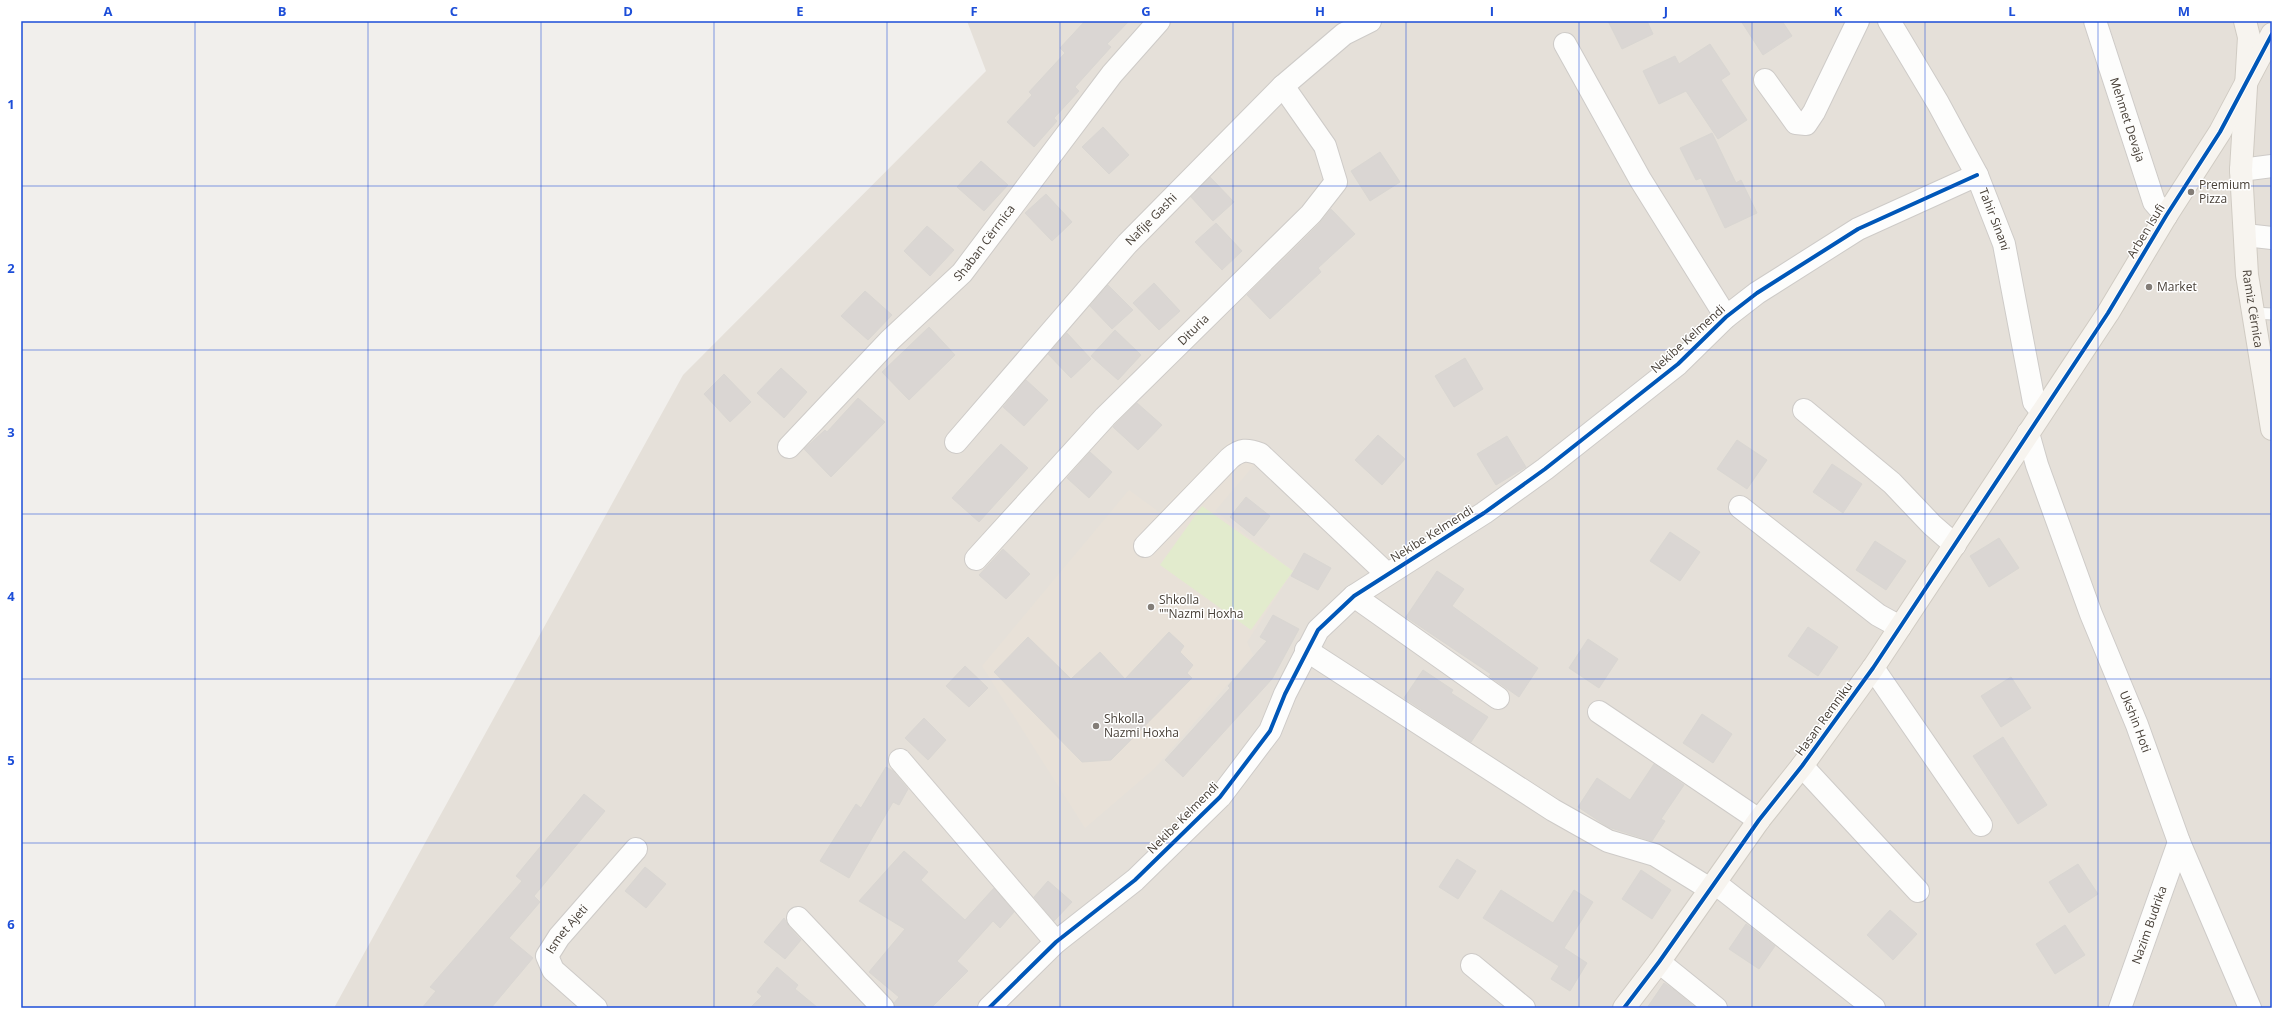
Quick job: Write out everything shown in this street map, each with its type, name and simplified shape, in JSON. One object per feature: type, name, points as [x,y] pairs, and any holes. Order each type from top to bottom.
[{"type":"street","name":"Shaban Cërrnica","points":[[789,447],[890,340],[962,272],[1112,74],[1159,21]]},
{"type":"street","name":"Nafije Gashi","points":[[956,442],[1127,244],[1283,86],[1344,34],[1370,21]]},
{"type":"street","points":[[1765,80],[1796,123],[1806,124],[1814,112],[1858,21]]},
{"type":"street","name":"Tahir Sinani","points":[[1889,21],[1938,103],[1977,175],[2004,244],[2034,402],[2042,412]]},
{"type":"street","name":"Mehmet Devaja","points":[[2095,21],[2154,202],[2166,216]]},
{"type":"street","name":"Ramiz Cërnica","points":[[2245,21],[2249,37],[2241,170],[2247,275],[2263,313],[2272,429]]},
{"type":"street","name":"Arben Isufi","points":[[2028,433],[2108,313],[2166,216],[2220,132],[2272,34]]},
{"type":"street","name":"Nekibe Kelmendi","points":[[1565,44],[1640,179],[1726,317]]},
{"type":"street","name":"Dituria","points":[[976,559],[1105,417],[1311,214],[1336,182],[1325,146],[1283,86]]},
{"type":"street","points":[[2241,170],[2272,166]]},
{"type":"street","name":"Nekibe Kelmendi","points":[[988,1008],[1056,942],[1135,880],[1220,797],[1270,731],[1285,694],[1306,650],[1318,630],[1354,596],[1484,513],[1545,469],[1678,364],[1726,317],[1792,269],[1858,229],[1977,175]]},
{"type":"street","points":[[2245,235],[2272,238]]},
{"type":"street","points":[[1804,410],[1892,483],[1932,525],[1955,545]]},
{"type":"street","name":"Hasan Remniku","points":[[1624,1008],[1660,962],[1759,820],[1802,766],[1873,668],[2028,433]]},
{"type":"street","name":"Ukshin Hoti","points":[[2028,433],[2037,465],[2091,614],[2137,725],[2179,842],[2250,1008]]},
{"type":"street","name":"Nekibe Kelmendi","points":[[1145,546],[1230,458],[1238,451],[1248,450],[1260,454],[1387,574]]},
{"type":"street","points":[[1740,507],[1878,615],[1900,627]]},
{"type":"street","points":[[1354,596],[1498,698]]},
{"type":"street","points":[[1306,650],[1553,810],[1608,841],[1655,855],[1713,886],[1874,1008]]},
{"type":"street","points":[[1873,668],[1981,825]]},
{"type":"street","points":[[1600,712],[1759,820]]},
{"type":"street","points":[[900,760],[1056,942]]},
{"type":"street","name":"Hasan Remniku","points":[[1802,766],[1918,890]]},
{"type":"street","name":"Nazim Budrika","points":[[2120,1008],[2179,842]]},
{"type":"street","name":"Ismet Ajeti","points":[[596,1008],[553,970],[547,956],[559,937],[636,849]]},
{"type":"street","points":[[798,918],[883,1008]]},
{"type":"street","points":[[1660,962],[1716,1008]]},
{"type":"street","points":[[1472,965],[1524,1008]]},
{"type":"shaded area","points":[[967,21],[2272,21],[2272,1008],[334,1008],[683,375],[986,71]]},
{"type":"shaded area","name":"Shkolla \"\"Nazmi Hoxha","points":[[1230,441],[1255,464],[1215,511],[1293,571],[1247,642],[1253,655],[1155,768],[1085,828],[982,666],[1129,490],[1159,512]]},
{"type":"green space","points":[[1202,506],[1293,571],[1251,630],[1160,565]]},
{"type":"building","points":[[1085,21],[1129,21],[1107,44],[1111,47],[1075,87],[1079,91],[1054,118],[1057,121],[1034,147],[1007,122],[1032,95],[1029,92],[1065,53],[1060,48]]},
{"type":"building","points":[[1608,21],[1647,21],[1653,34],[1622,49]]},
{"type":"building","points":[[1741,21],[1782,21],[1792,36],[1763,55]]},
{"type":"building","points":[[1710,44],[1730,74],[1721,80],[1747,120],[1718,139],[1686,91],[1659,104],[1643,71],[1675,56],[1679,64]]},
{"type":"building","points":[[1103,127],[1129,155],[1109,174],[1082,147]]},
{"type":"building","points":[[1712,133],[1736,183],[1741,180],[1757,213],[1725,228],[1701,178],[1696,180],[1680,148]]},
{"type":"building","points":[[1380,152],[1400,182],[1370,201],[1351,171]]},
{"type":"building","points":[[981,161],[1008,185],[984,211],[957,187]]},
{"type":"building","points":[[1210,177],[1234,202],[1213,221],[1191,197]]},
{"type":"building","points":[[1046,194],[1072,222],[1052,241],[1025,213]]},
{"type":"building","points":[[1331,209],[1355,234],[1318,268],[1321,272],[1270,319],[1247,295],[1320,223]]},
{"type":"building","points":[[1216,223],[1242,251],[1222,270],[1195,242]]},
{"type":"building","points":[[927,226],[954,250],[930,276],[904,251]]},
{"type":"building","points":[[1154,283],[1180,311],[1159,330],[1133,303]]},
{"type":"building","points":[[1108,285],[1133,310],[1112,329],[1090,306]]},
{"type":"building","points":[[865,291],[892,315],[868,340],[841,316]]},
{"type":"building","points":[[929,327],[955,355],[909,400],[882,372]]},
{"type":"building","points":[[1115,330],[1141,355],[1118,380],[1091,356]]},
{"type":"building","points":[[1067,333],[1091,359],[1071,378],[1048,354]]},
{"type":"building","points":[[1465,358],[1483,389],[1454,407],[1435,376]]},
{"type":"building","points":[[781,368],[807,392],[784,418],[757,393]]},
{"type":"building","points":[[724,374],[751,402],[730,422],[704,394]]},
{"type":"building","points":[[1026,380],[1048,400],[1024,426],[1003,407]]},
{"type":"building","points":[[858,398],[885,422],[831,477],[804,449],[825,430],[827,432]]},
{"type":"building","points":[[1137,403],[1162,425],[1138,450],[1113,427]]},
{"type":"building","points":[[1378,435],[1405,459],[1382,485],[1355,460]]},
{"type":"building","points":[[1507,436],[1526,467],[1496,485],[1477,454]]},
{"type":"building","points":[[1737,440],[1767,460],[1747,489],[1717,469]]},
{"type":"building","points":[[1001,444],[1028,468],[979,522],[952,498]]},
{"type":"building","points":[[1090,452],[1112,472],[1089,498],[1067,478]]},
{"type":"building","points":[[1832,464],[1862,484],[1843,513],[1813,492]]},
{"type":"building","points":[[1246,497],[1270,516],[1254,536],[1230,517]]},
{"type":"building","points":[[1670,532],[1700,552],[1680,581],[1650,561]]},
{"type":"building","points":[[1999,538],[2019,568],[1989,587],[1970,556]]},
{"type":"building","points":[[1875,541],[1906,561],[1886,590],[1856,570]]},
{"type":"building","points":[[1003,549],[1030,574],[1006,599],[979,575]]},
{"type":"building","points":[[1304,553],[1331,568],[1318,590],[1291,576]]},
{"type":"building","points":[[1437,571],[1464,589],[1452,606],[1538,668],[1519,697],[1489,676],[1491,674],[1406,617]]},
{"type":"building","points":[[1273,615],[1299,629],[1272,679],[1183,777],[1165,760],[1230,688],[1228,686],[1267,641],[1260,637]]},
{"type":"building","points":[[1808,627],[1838,647],[1818,676],[1788,656]]},
{"type":"building","name":"Shkolla Nazmi Hoxha","points":[[1169,632],[1184,646],[1180,652],[1193,665],[1187,673],[1192,678],[1111,760],[1082,762],[994,672],[1028,637],[1071,679],[1100,652],[1125,679]]},
{"type":"building","points":[[1588,639],[1618,659],[1599,688],[1569,668]]},
{"type":"building","points":[[965,666],[988,688],[969,707],[946,686]]},
{"type":"building","points":[[1423,670],[1453,690],[1451,693],[1488,717],[1471,742],[1404,698]]},
{"type":"building","points":[[2011,677],[2031,708],[2001,727],[1981,696]]},
{"type":"building","points":[[1702,714],[1732,734],[1713,763],[1683,743]]},
{"type":"building","points":[[924,718],[946,740],[928,760],[905,738]]},
{"type":"building","points":[[2003,737],[2047,805],[2018,824],[1973,756]]},
{"type":"building","points":[[1654,764],[1684,785],[1661,819],[1665,821],[1652,841],[1608,827],[1578,807],[1597,778],[1630,800]]},
{"type":"building","points":[[886,767],[893,771],[908,789],[899,805],[893,802],[849,878],[820,861],[856,804],[861,808]]},
{"type":"building","points":[[584,794],[605,811],[534,896],[540,902],[509,938],[533,958],[491,1008],[422,1008],[436,991],[430,987],[522,881],[516,876]]},
{"type":"building","points":[[904,851],[928,872],[921,880],[965,920],[994,888],[1014,912],[1000,928],[993,921],[957,961],[968,971],[931,1008],[895,1008],[894,1003],[899,997],[869,972],[905,929],[859,901]]},
{"type":"building","points":[[1457,859],[1476,871],[1458,899],[1439,887]]},
{"type":"building","points":[[2078,864],[2098,894],[2069,913],[2049,882]]},
{"type":"building","points":[[645,867],[666,884],[646,908],[625,891]]},
{"type":"building","points":[[1641,870],[1671,890],[1652,919],[1622,899]]},
{"type":"building","points":[[1048,881],[1072,902],[1054,921],[1034,897]]},
{"type":"building","points":[[1501,890],[1553,923],[1574,890],[1593,902],[1564,948],[1587,963],[1570,991],[1551,979],[1559,966],[1483,918]]},
{"type":"building","points":[[1890,910],[1917,934],[1893,960],[1867,935]]},
{"type":"building","points":[[784,918],[789,927],[801,940],[785,959],[764,942]]},
{"type":"building","points":[[1746,924],[1775,946],[1759,969],[1729,949]]},
{"type":"building","points":[[2065,925],[2085,955],[2055,974],[2036,944]]},
{"type":"building","points":[[777,967],[798,985],[795,989],[818,1008],[750,1008],[762,996],[757,992]]},
{"type":"building","points":[[1664,983],[1674,990],[1696,1008],[1647,1008]]},
{"type":"cycle path","points":[[1624,1008],[1659,962],[1759,820],[1802,766],[1873,668],[2108,313],[2166,216],[2220,132],[2272,34]]},
{"type":"cycle path","points":[[989,1008],[1056,942],[1135,880],[1220,797],[1270,731],[1285,694],[1318,630],[1354,596],[1484,513],[1545,469],[1678,364],[1726,317],[1757,293],[1858,229],[1977,175]]},
{"type":"place","name":"Premium Pizza","points":[[2191,192]]},
{"type":"place","name":"Market","points":[[2149,287]]},
{"type":"place","name":"Shkolla \"\"Nazmi Hoxha","points":[[1151,607]]},
{"type":"place","name":"Shkolla Nazmi Hoxha","points":[[1096,726]]}]
